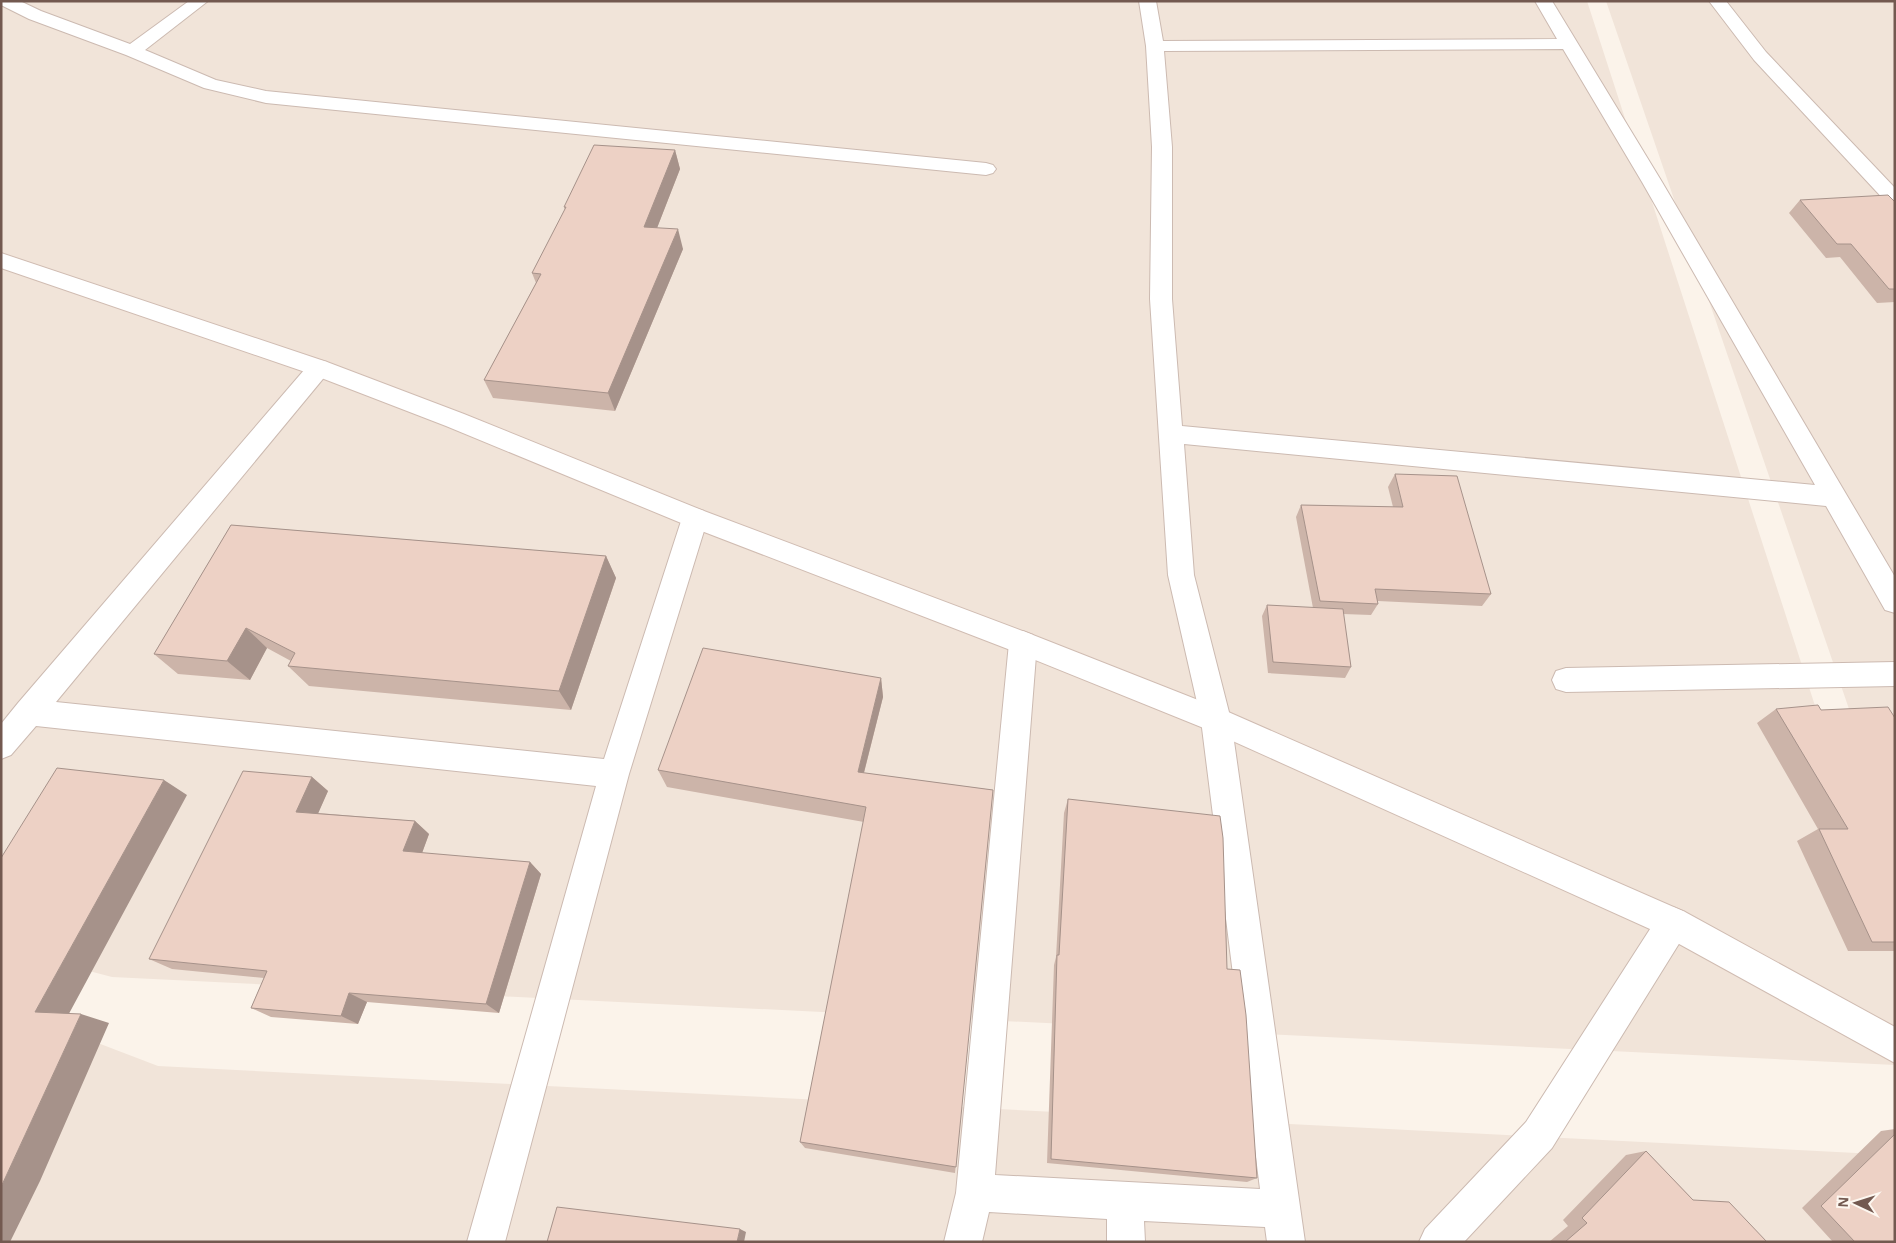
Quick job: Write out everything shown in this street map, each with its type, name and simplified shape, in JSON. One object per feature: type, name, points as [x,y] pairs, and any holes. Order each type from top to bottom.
[{"type":"street","points":[[6,1],[35,15],[132,51],[210,84],[266,97],[986,169]]},
{"type":"street","points":[[132,51],[200,1]]},
{"type":"street","points":[[1147,1],[1155,46],[1162,147],[1161,299],[1181,575],[1216,720],[1280,1209],[1286,1242]]},
{"type":"street","points":[[1543,1],[1895,602]]},
{"type":"street","points":[[1717,1],[1760,56],[1895,200]]},
{"type":"street","points":[[1155,46],[1568,44]]},
{"type":"street","points":[[1,260],[319,368],[455,420],[695,518],[1023,642],[1216,720],[1673,922],[1895,1046]]},
{"type":"street","points":[[1,746],[28,712],[110,619],[319,368]]},
{"type":"street","points":[[1171,434],[1834,497]]},
{"type":"street","points":[[486,1242],[614,774],[695,518]]},
{"type":"street","points":[[963,1242],[975,1193],[1023,642]]},
{"type":"street","points":[[1566,680],[1895,674]]},
{"type":"street","points":[[28,712],[614,774]]},
{"type":"street","points":[[1438,1242],[1539,1135],[1673,922]]},
{"type":"street","points":[[975,1193],[1280,1209]]},
{"type":"street","points":[[1125,1201],[1126,1242]]},
{"type":"shaded area","points":[[1,1],[1587,1],[1895,953],[1895,1065],[112,977],[1,948]]},
{"type":"shaded area","points":[[1606,1],[1895,1],[1895,843]]},
{"type":"shaded area","points":[[1,1006],[158,1066],[1895,1155],[1895,1242],[1,1242]]},
{"type":"building","points":[[594,145],[675,150],[644,227],[678,229],[608,393],[484,380],[541,274],[532,273],[566,207],[564,207]]},
{"type":"building","points":[[1888,195],[1895,202],[1895,289],[1889,289],[1851,244],[1837,244],[1800,200]]},
{"type":"building","points":[[1395,474],[1457,476],[1491,594],[1375,589],[1378,604],[1320,601],[1301,505],[1403,507]]},
{"type":"building","points":[[231,525],[606,556],[559,691],[288,666],[295,653],[246,628],[227,661],[154,654]]},
{"type":"building","points":[[1267,605],[1343,609],[1351,667],[1273,662]]},
{"type":"building","points":[[703,648],[881,678],[858,772],[993,790],[956,1167],[800,1142],[866,807],[658,770]]},
{"type":"building","points":[[1818,705],[1821,710],[1888,707],[1895,718],[1895,942],[1872,942],[1819,829],[1848,829],[1776,709]]},
{"type":"building","points":[[57,768],[164,780],[35,1012],[81,1014],[1,1187],[1,858]]},
{"type":"building","points":[[243,771],[312,777],[296,812],[415,821],[403,851],[530,862],[486,1004],[349,993],[341,1016],[251,1008],[267,971],[149,959]]},
{"type":"building","points":[[1068,799],[1220,816],[1223,838],[1227,969],[1240,970],[1246,1015],[1257,1178],[1051,1159],[1057,955],[1059,955]]},
{"type":"building","points":[[1895,1134],[1895,1242],[1855,1242],[1821,1206]]},
{"type":"building","points":[[1646,1151],[1693,1200],[1729,1202],[1767,1242],[1565,1242],[1587,1223],[1582,1218]]},
{"type":"building","points":[[557,1207],[740,1229],[737,1242],[547,1242]]}]
